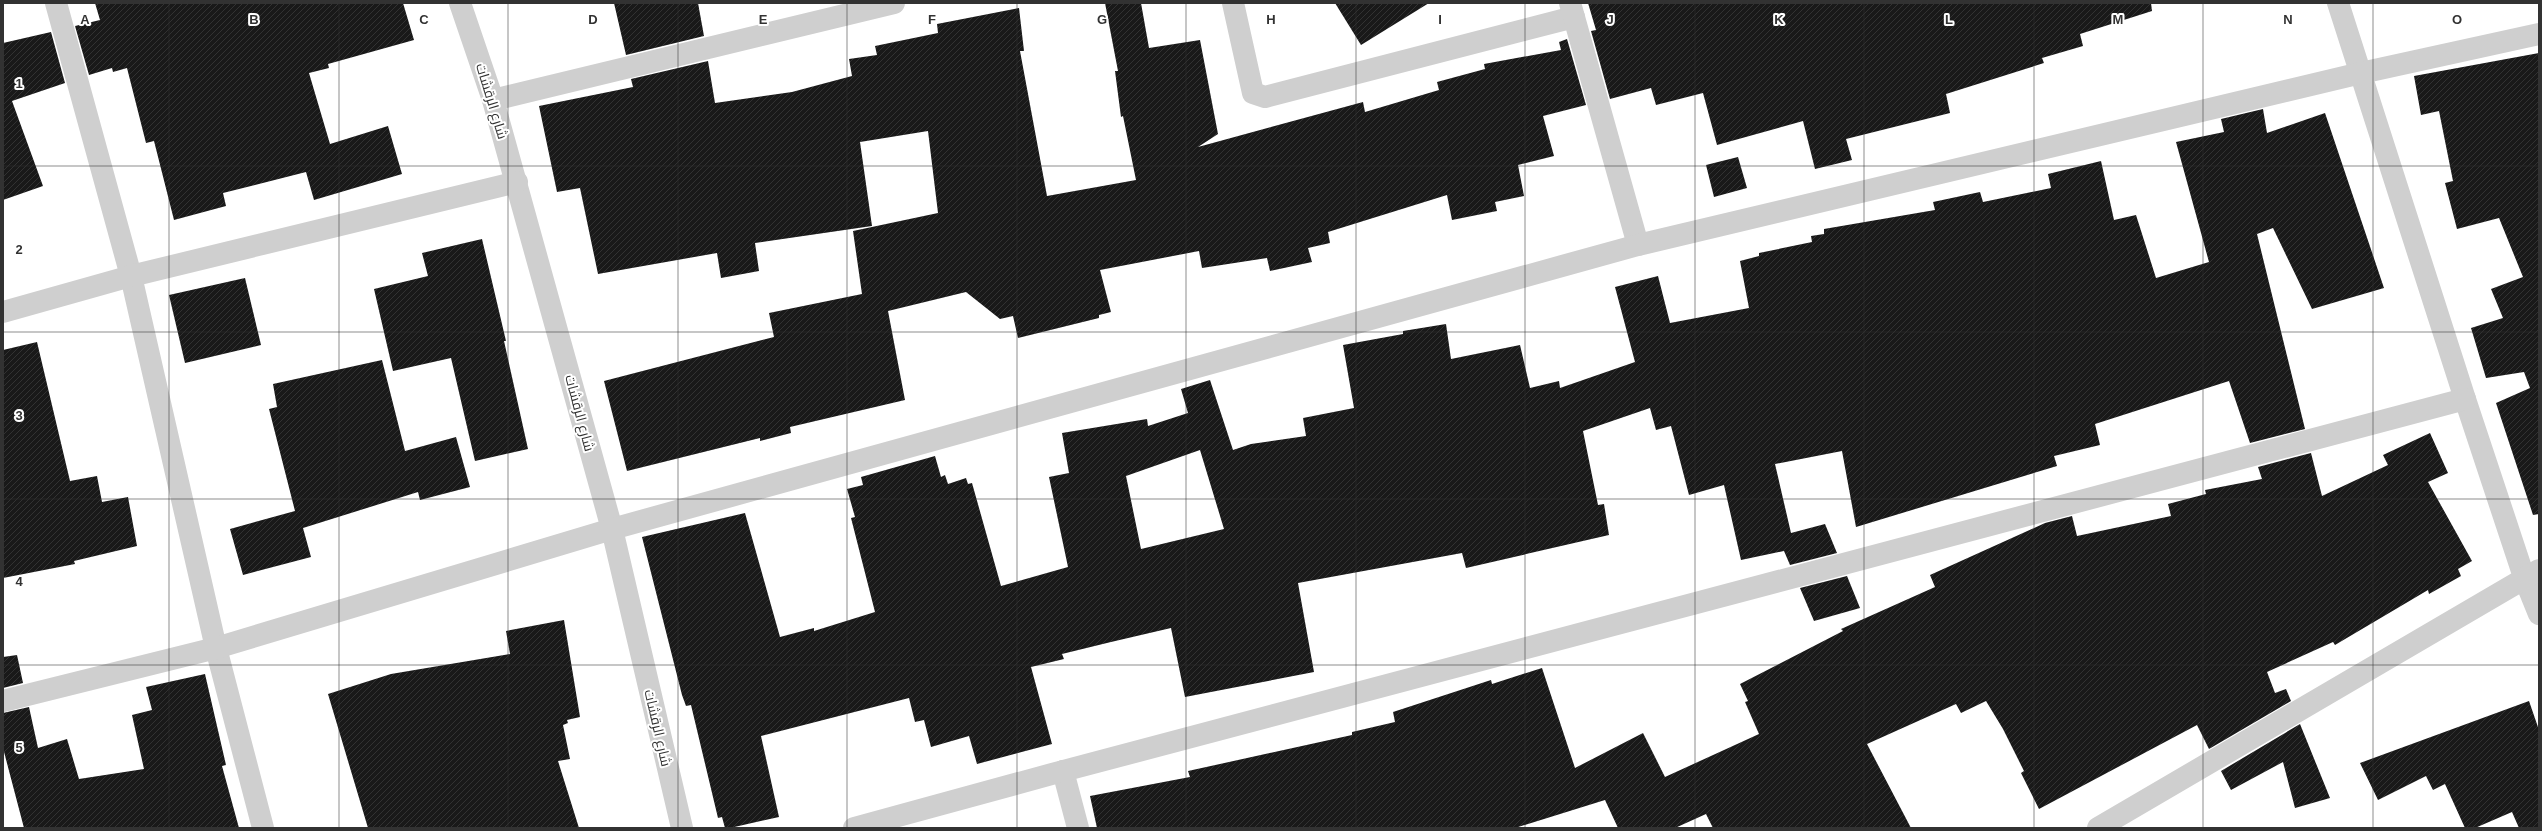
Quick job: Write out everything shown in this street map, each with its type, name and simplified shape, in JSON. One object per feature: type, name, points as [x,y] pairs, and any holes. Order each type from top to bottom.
[{"type":"street","points":[[56,3],[131,276],[216,648],[263,828]]},
{"type":"street","name":"شارع الرقشات","points":[[460,3],[493,100],[612,529],[682,828]]},
{"type":"street","points":[[493,100],[894,3]]},
{"type":"street","points":[[1233,3],[1253,93],[1265,97],[1572,10],[1638,245]]},
{"type":"street","points":[[2338,3],[2465,399],[2532,574],[2539,614]]},
{"type":"street","points":[[3,701],[216,648],[612,529],[1638,245],[2361,73],[2539,34]]},
{"type":"street","points":[[3,312],[131,276],[516,182]]},
{"type":"street","points":[[854,828],[1063,771],[2465,399]]},
{"type":"street","points":[[2098,828],[2532,574]]},
{"type":"street","points":[[1063,771],[1078,828]]},
{"type":"building","points":[[95,3],[403,3],[414,40],[328,64],[329,68],[309,73],[330,144],[388,126],[402,174],[314,200],[306,172],[223,193],[226,206],[174,220],[154,141],[146,143],[127,68],[113,72],[112,68],[89,75],[75,26],[100,20]]},
{"type":"building","points":[[614,3],[698,3],[704,36],[626,55]]},
{"type":"building","points":[[1105,3],[1141,3],[1149,48],[1200,40],[1218,134],[1198,147],[1363,102],[1365,112],[1439,90],[1437,82],[1485,69],[1484,64],[1561,50],[1559,42],[1567,39],[1586,105],[1543,116],[1554,156],[1518,165],[1524,196],[1495,202],[1497,211],[1452,220],[1447,195],[1328,232],[1330,243],[1308,248],[1312,262],[1270,271],[1267,258],[1202,268],[1199,251],[1100,270],[1111,312],[1099,315],[1099,318],[1018,338],[1013,316],[1000,319],[966,292],[888,311],[905,400],[790,427],[791,433],[760,441],[760,438],[627,471],[604,381],[774,337],[769,313],[862,294],[853,231],[938,213],[928,131],[860,142],[872,226],[755,243],[759,271],[721,278],[717,253],[598,274],[580,188],[557,192],[539,106],[633,87],[631,79],[708,61],[715,103],[792,92],[852,76],[849,59],[877,55],[875,46],[938,33],[937,24],[1019,8],[1024,51],[1020,51],[1047,196],[1136,180],[1123,116],[1121,117],[1115,71],[1118,71]]},
{"type":"building","points":[[1335,3],[1429,3],[1361,45]]},
{"type":"building","points":[[1588,3],[2151,3],[2152,11],[2080,34],[2083,46],[2042,58],[2044,63],[1946,94],[1950,113],[1846,139],[1852,160],[1815,169],[1803,121],[1717,145],[1703,93],[1656,105],[1651,88],[1610,99],[1591,31],[1596,30]]},
{"type":"building","points":[[51,32],[65,83],[12,101],[43,186],[3,200],[3,43]]},
{"type":"building","points":[[2539,53],[2539,514],[2533,515],[2496,403],[2530,388],[2524,372],[2486,378],[2471,328],[2503,318],[2491,289],[2523,277],[2499,218],[2457,229],[2445,183],[2453,181],[2439,111],[2421,115],[2414,76]]},
{"type":"building","points":[[2263,109],[2267,133],[2325,113],[2384,288],[2312,309],[2273,228],[2257,234],[2305,429],[2250,443],[2229,381],[2095,424],[2100,445],[2054,456],[2057,466],[1856,527],[1842,451],[1775,464],[1791,533],[1825,524],[1837,553],[1790,565],[1784,551],[1741,560],[1724,485],[1689,495],[1671,426],[1656,430],[1650,408],[1583,431],[1598,505],[1604,504],[1609,535],[1466,568],[1462,553],[1298,583],[1314,672],[1185,697],[1171,628],[1062,654],[1064,659],[1031,667],[1052,744],[977,764],[969,736],[931,747],[924,720],[915,722],[909,698],[761,736],[779,817],[730,828],[725,828],[722,817],[718,818],[691,705],[686,706],[682,695],[642,537],[745,513],[780,637],[814,628],[814,631],[875,612],[851,518],[855,517],[847,489],[863,485],[861,477],[935,456],[941,477],[945,475],[948,484],[966,478],[968,484],[972,483],[1001,586],[1068,567],[1049,477],[1069,473],[1062,433],[1147,419],[1148,426],[1188,413],[1181,389],[1210,380],[1233,450],[1251,444],[1306,436],[1303,418],[1354,408],[1343,345],[1403,334],[1403,331],[1446,324],[1451,359],[1520,345],[1530,388],[1559,381],[1560,388],[1635,362],[1615,287],[1658,276],[1670,323],[1749,308],[1740,261],[1759,256],[1759,253],[1812,242],[1811,236],[1824,234],[1824,229],[1935,210],[1933,202],[1980,192],[1983,202],[2051,188],[2048,174],[2101,161],[2114,220],[2136,215],[2156,278],[2209,262],[2176,142],[2224,132],[2221,119]],"holes":[[[1200,450],[1224,529],[1141,549],[1126,476]]]},
{"type":"building","points":[[1738,157],[1747,188],[1714,197],[1706,165]]},
{"type":"building","points":[[482,239],[506,341],[504,341],[528,449],[475,461],[451,358],[393,371],[374,289],[428,276],[422,253]]},
{"type":"building","points":[[245,278],[261,345],[185,363],[169,295]]},
{"type":"building","points":[[37,342],[70,481],[97,476],[102,502],[128,497],[137,546],[74,561],[75,564],[3,578],[3,350]]},
{"type":"building","points":[[382,360],[405,451],[456,437],[470,487],[420,500],[418,492],[303,528],[311,557],[243,575],[230,529],[295,511],[269,409],[277,407],[273,384]]},
{"type":"building","points":[[2430,433],[2448,473],[2428,482],[2472,561],[2458,569],[2461,576],[2429,594],[2428,590],[2335,645],[2333,642],[2267,672],[2275,693],[2286,689],[2291,701],[2209,749],[2197,725],[2039,809],[2021,773],[2024,771],[2003,729],[1986,701],[1961,713],[1956,704],[1867,744],[1911,828],[1713,828],[1706,814],[1675,828],[1618,828],[1605,800],[1515,828],[1097,828],[1090,796],[1190,777],[1188,771],[1352,735],[1352,732],[1395,722],[1393,712],[1491,680],[1492,684],[1542,668],[1575,768],[1643,733],[1665,777],[1759,734],[1745,702],[1748,701],[1740,684],[1843,631],[1841,629],[1935,587],[1930,575],[2045,523],[2072,516],[2077,536],[2171,516],[2168,504],[2206,494],[2205,490],[2262,479],[2258,467],[2311,453],[2322,496],[2388,465],[2383,455]]},
{"type":"building","points":[[1847,576],[1860,608],[1814,621],[1800,588]]},
{"type":"building","points":[[564,620],[580,717],[567,720],[568,723],[563,725],[570,759],[558,761],[579,828],[368,828],[328,694],[391,674],[510,654],[506,631]]},
{"type":"building","points":[[17,655],[23,683],[3,688],[3,657]]},
{"type":"building","points":[[205,674],[226,765],[222,766],[239,828],[24,828],[3,748],[3,713],[29,707],[38,748],[67,739],[79,779],[144,769],[132,715],[152,710],[146,687]]},
{"type":"building","points":[[2529,701],[2539,730],[2539,828],[2519,828],[2512,812],[2475,828],[2465,828],[2445,784],[2433,790],[2426,776],[2378,800],[2360,763]]},
{"type":"building","points":[[2300,724],[2330,798],[2295,808],[2283,762],[2231,790],[2221,771]]}]
